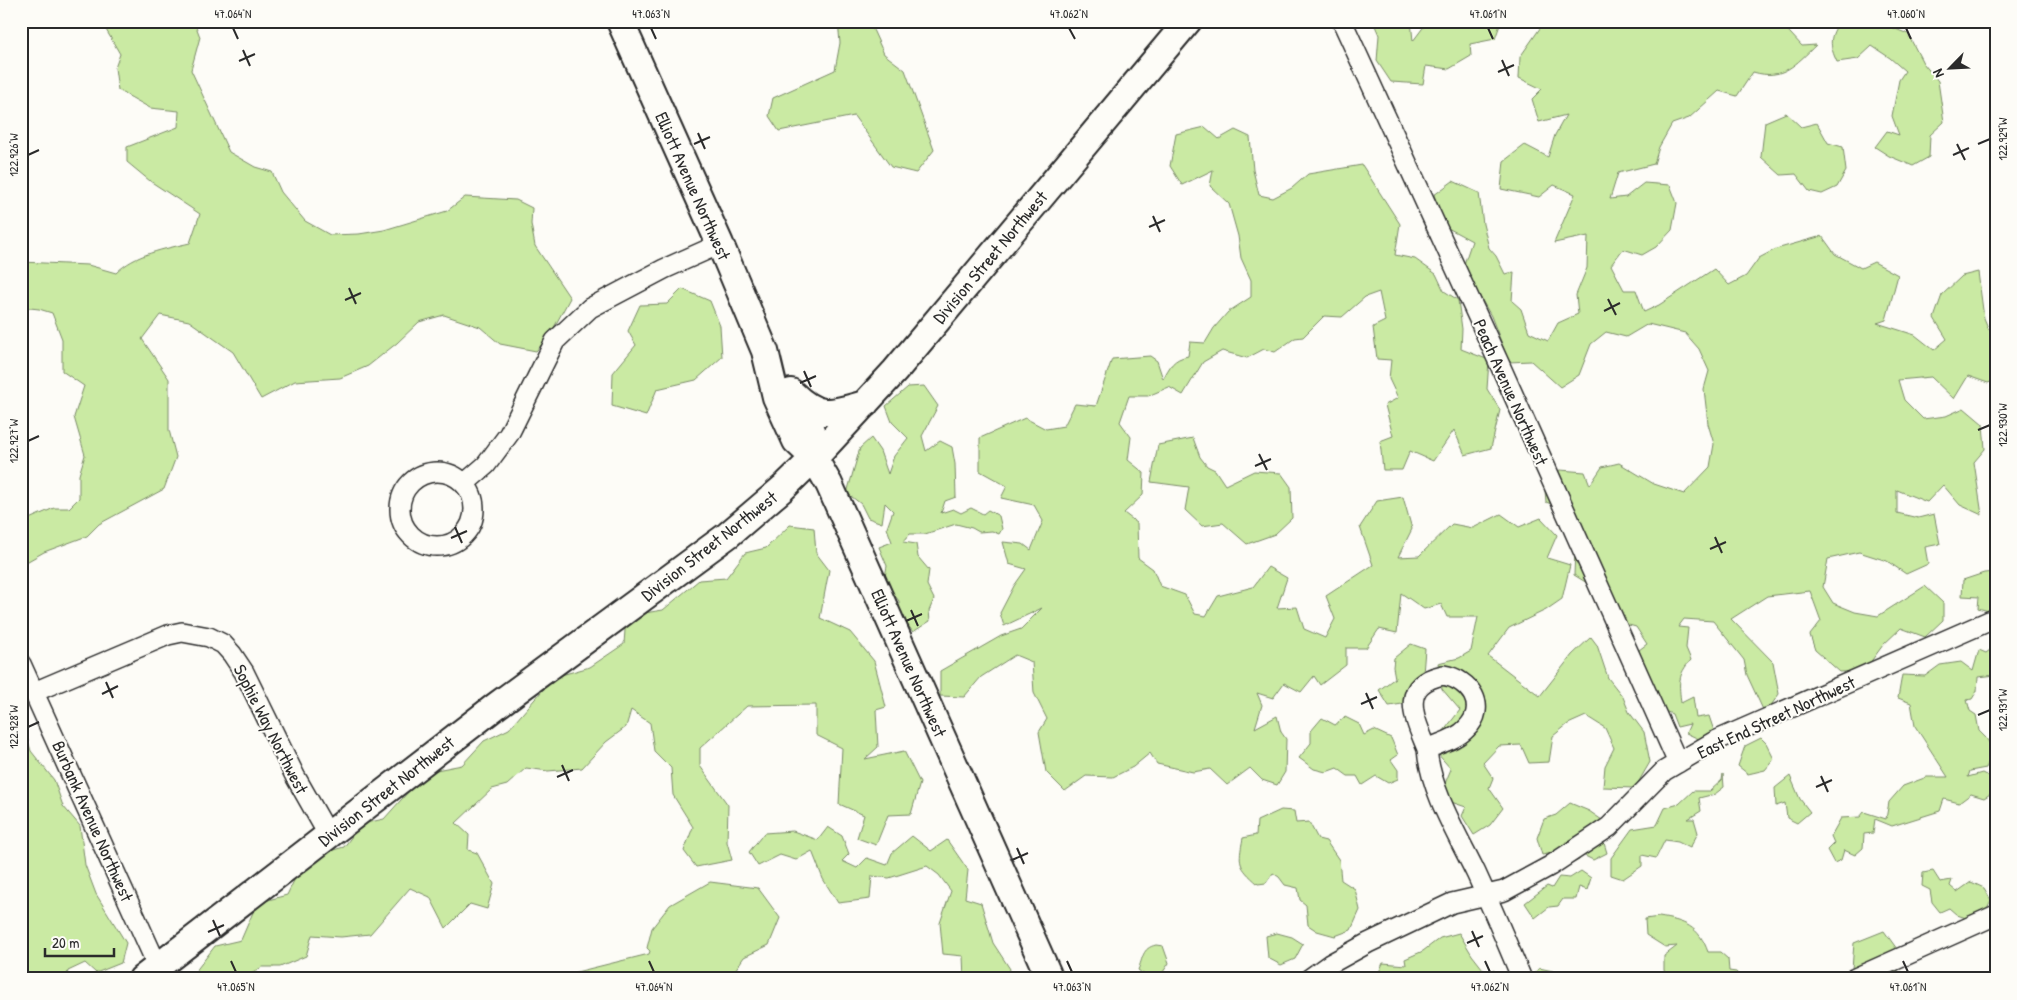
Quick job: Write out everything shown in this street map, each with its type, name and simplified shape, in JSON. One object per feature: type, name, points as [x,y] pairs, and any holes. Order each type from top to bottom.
[{"type":"street","name":"Elliott Avenue Northwest","points":[[620,21],[720,244],[765,351],[776,397],[796,441],[817,455]]},
{"type":"street","name":"Division Street Northwest","points":[[155,975],[496,706],[728,535],[784,488],[865,404],[1188,21]]},
{"type":"street","name":"Peach Avenue Northwest","points":[[1342,21],[1491,346],[1678,763]]},
{"type":"street","points":[[464,484],[486,465],[509,434],[555,341],[590,308],[664,269],[720,244]]},
{"type":"street","name":"Elliott Avenue Northwest","points":[[765,351],[792,393],[809,426],[817,455],[829,484],[1050,979]]},
{"type":"street","points":[[792,393],[807,407],[830,414],[865,404]]},
{"type":"street","name":"East End Street Northwest","points":[[1309,979],[1330,964],[1368,943],[1452,903],[1504,891],[1550,866],[1609,827],[1664,771],[1715,741],[1996,618]]},
{"type":"street","name":"Sophie Way Northwest","points":[[34,692],[168,636],[182,632],[209,637],[223,644],[244,672],[295,776],[329,836]]},
{"type":"street","name":"Burbank Avenue Northwest","points":[[21,664],[155,975]]},
{"type":"street","points":[[1427,749],[1428,762],[1434,784],[1486,895],[1522,979]]},
{"type":"street","points":[[1853,979],[1996,915]]},
{"type":"green space","points":[[101,21],[194,21],[200,37],[191,70],[229,152],[255,167],[272,172],[281,192],[305,221],[330,235],[359,234],[384,230],[447,211],[465,197],[516,200],[532,208],[531,224],[535,246],[570,298],[550,335],[536,351],[500,344],[480,327],[444,315],[419,322],[397,343],[368,366],[340,378],[295,381],[261,399],[233,352],[189,321],[160,315],[142,339],[169,379],[169,430],[176,457],[164,489],[99,524],[87,536],[44,552],[21,565],[21,520],[29,519],[54,508],[69,508],[79,498],[79,475],[85,455],[74,417],[84,386],[62,371],[62,339],[52,313],[21,307],[21,262],[88,265],[116,273],[141,257],[160,250],[190,243],[200,214],[150,181],[127,162],[127,147],[178,127],[179,111],[150,108],[118,90],[115,68],[120,54]]},
{"type":"green space","points":[[838,21],[869,21],[884,54],[905,70],[934,150],[916,173],[891,167],[854,116],[779,131],[769,116],[773,98],[835,70],[840,43]]},
{"type":"green space","points":[[1373,21],[1411,21],[1413,41],[1428,21],[1501,22],[1495,39],[1470,44],[1471,56],[1449,69],[1426,66],[1423,84],[1391,82],[1377,61],[1379,35]]},
{"type":"green space","points":[[1545,21],[1779,21],[1802,46],[1816,45],[1795,64],[1781,72],[1764,74],[1753,72],[1737,96],[1719,91],[1689,118],[1672,124],[1659,147],[1654,164],[1618,173],[1610,199],[1626,197],[1644,183],[1670,185],[1677,203],[1672,230],[1656,247],[1642,255],[1623,249],[1611,265],[1624,290],[1636,290],[1644,312],[1659,305],[1714,269],[1729,285],[1746,276],[1759,258],[1776,249],[1822,236],[1835,254],[1861,268],[1874,262],[1898,275],[1886,320],[1877,323],[1915,335],[1934,350],[1947,339],[1934,318],[1942,295],[1962,276],[1978,272],[1984,318],[1989,330],[1996,330],[1996,380],[1988,383],[1968,376],[1954,399],[1931,377],[1898,380],[1904,400],[1923,419],[1946,416],[1964,408],[1983,424],[1985,449],[1974,462],[1982,515],[1960,505],[1943,485],[1927,502],[1897,490],[1897,513],[1918,518],[1934,514],[1940,544],[1925,547],[1928,564],[1906,574],[1887,561],[1859,552],[1828,559],[1823,587],[1833,603],[1855,612],[1878,616],[1925,586],[1943,603],[1943,620],[1925,637],[1901,628],[1883,645],[1864,671],[1840,672],[1815,650],[1810,635],[1821,621],[1810,591],[1767,596],[1731,619],[1773,662],[1779,694],[1765,714],[1747,675],[1744,660],[1713,621],[1684,619],[1678,627],[1688,628],[1686,648],[1691,660],[1681,675],[1681,703],[1693,697],[1696,718],[1709,716],[1714,731],[1703,741],[1686,733],[1690,724],[1677,727],[1672,714],[1657,708],[1636,656],[1639,650],[1647,644],[1636,627],[1607,619],[1610,597],[1574,575],[1575,550],[1571,512],[1546,502],[1544,479],[1560,470],[1585,472],[1590,485],[1602,467],[1619,463],[1654,484],[1684,494],[1710,467],[1714,444],[1708,424],[1704,389],[1709,371],[1699,349],[1685,333],[1648,324],[1626,337],[1606,332],[1591,344],[1579,375],[1560,387],[1531,361],[1509,362],[1491,316],[1463,267],[1472,241],[1446,227],[1434,195],[1453,181],[1479,193],[1483,224],[1489,248],[1496,256],[1505,274],[1514,272],[1512,301],[1521,309],[1529,332],[1548,341],[1558,323],[1578,314],[1576,295],[1587,268],[1588,236],[1554,243],[1575,194],[1554,185],[1539,197],[1501,189],[1504,161],[1525,145],[1548,157],[1555,135],[1566,115],[1539,122],[1532,99],[1542,89],[1519,78],[1520,57]]},
{"type":"green space","points":[[1840,21],[1909,21],[1881,23],[1908,34],[1923,63],[1938,81],[1944,122],[1930,135],[1929,157],[1913,166],[1889,156],[1875,147],[1887,131],[1899,135],[1892,116],[1899,80],[1905,71],[1872,46],[1858,59],[1837,62],[1831,41]]},
{"type":"green space","points":[[1786,113],[1801,127],[1817,123],[1828,143],[1843,147],[1846,171],[1837,187],[1822,194],[1809,191],[1796,174],[1781,175],[1761,157],[1765,122]]},
{"type":"green space","points":[[1205,127],[1219,139],[1235,130],[1250,137],[1253,170],[1259,195],[1273,198],[1292,188],[1308,174],[1362,165],[1400,224],[1395,255],[1415,259],[1436,274],[1444,291],[1458,300],[1462,329],[1461,349],[1489,360],[1487,389],[1500,410],[1491,448],[1465,455],[1454,430],[1433,461],[1410,451],[1402,470],[1383,470],[1380,441],[1393,436],[1385,405],[1398,398],[1389,379],[1391,360],[1377,359],[1373,327],[1385,321],[1379,292],[1365,297],[1342,317],[1324,316],[1303,337],[1295,338],[1275,352],[1264,349],[1247,358],[1222,351],[1203,362],[1183,395],[1169,387],[1148,396],[1129,396],[1120,422],[1131,437],[1128,460],[1144,473],[1143,495],[1124,513],[1137,523],[1138,558],[1153,569],[1160,586],[1185,595],[1195,614],[1206,616],[1218,596],[1253,587],[1268,567],[1287,578],[1277,608],[1297,607],[1304,629],[1325,638],[1335,619],[1326,596],[1373,565],[1360,527],[1377,501],[1403,497],[1412,529],[1398,557],[1419,556],[1452,524],[1473,528],[1501,514],[1519,527],[1541,518],[1557,535],[1547,558],[1570,565],[1562,599],[1546,610],[1509,628],[1488,656],[1540,696],[1572,655],[1591,637],[1597,645],[1608,678],[1623,697],[1629,712],[1644,732],[1650,762],[1635,788],[1603,787],[1605,766],[1614,748],[1605,728],[1586,716],[1568,724],[1553,736],[1549,762],[1529,763],[1521,745],[1499,746],[1483,763],[1493,778],[1489,788],[1503,808],[1490,825],[1474,835],[1462,816],[1466,807],[1439,798],[1451,769],[1436,752],[1443,732],[1460,710],[1442,689],[1438,663],[1459,658],[1471,651],[1478,617],[1447,617],[1441,604],[1424,609],[1401,593],[1397,633],[1379,629],[1366,648],[1346,648],[1346,665],[1320,685],[1314,676],[1301,692],[1284,683],[1273,698],[1257,693],[1262,705],[1255,728],[1277,716],[1281,732],[1286,739],[1285,772],[1277,785],[1262,780],[1250,768],[1227,785],[1210,769],[1193,772],[1157,764],[1150,753],[1133,767],[1113,777],[1086,776],[1065,791],[1046,772],[1039,732],[1047,719],[1034,693],[1032,662],[1015,655],[981,677],[964,697],[940,696],[940,671],[1001,636],[1021,629],[1042,608],[1004,626],[1000,613],[1014,586],[1026,569],[1009,564],[1003,542],[1023,544],[1031,550],[1043,521],[1034,505],[1001,498],[1007,486],[980,471],[980,438],[1025,418],[1046,429],[1064,426],[1075,404],[1096,406],[1112,359],[1150,356],[1157,361],[1163,379],[1172,364],[1188,356],[1190,342],[1205,343],[1214,328],[1228,312],[1251,297],[1251,280],[1241,258],[1238,236],[1229,204],[1210,186],[1213,170],[1182,185],[1170,166],[1176,134]]},
{"type":"green space","points":[[682,289],[710,301],[720,326],[722,357],[696,380],[657,389],[646,416],[612,406],[613,373],[636,345],[628,331],[640,305],[667,304]]},
{"type":"green space","points":[[924,386],[938,406],[922,436],[926,451],[940,441],[952,447],[955,464],[956,497],[945,501],[941,513],[953,509],[961,513],[971,508],[983,514],[988,510],[999,516],[1002,529],[999,534],[992,531],[979,532],[956,524],[925,534],[910,534],[903,542],[916,544],[918,557],[929,570],[927,585],[934,599],[929,611],[930,621],[913,632],[900,615],[899,601],[884,582],[887,566],[879,547],[892,542],[887,528],[893,511],[885,503],[882,523],[868,518],[861,504],[847,493],[860,448],[871,438],[880,451],[888,474],[894,456],[908,438],[892,422],[886,406],[908,387]]},
{"type":"green space","points":[[1193,438],[1200,457],[1207,466],[1215,470],[1225,485],[1254,471],[1281,473],[1291,487],[1292,518],[1275,534],[1247,544],[1223,523],[1202,526],[1185,510],[1189,487],[1151,482],[1158,445]]},
{"type":"green space","points":[[790,525],[814,528],[816,553],[829,570],[820,618],[850,632],[874,661],[886,707],[876,710],[878,747],[865,759],[904,751],[920,783],[911,814],[888,815],[876,845],[857,838],[864,815],[839,804],[842,748],[816,735],[816,705],[747,706],[700,748],[700,766],[728,805],[727,842],[732,860],[696,867],[684,851],[693,827],[673,795],[671,768],[654,751],[650,723],[631,710],[626,727],[606,742],[582,768],[548,771],[526,768],[507,785],[492,789],[456,823],[469,835],[468,850],[477,853],[494,884],[487,909],[470,904],[446,928],[430,897],[410,888],[370,934],[341,937],[312,935],[306,956],[280,967],[262,967],[243,979],[195,979],[195,972],[215,946],[241,940],[257,903],[287,895],[305,858],[344,847],[361,824],[384,819],[426,772],[462,765],[484,741],[509,729],[554,677],[590,667],[624,644],[626,616],[663,610],[699,580],[726,578],[745,553],[766,548]]},
{"type":"green space","points":[[1996,572],[1996,610],[1992,612],[1978,608],[1979,597],[1962,596],[1963,580],[1984,573]]},
{"type":"green space","points":[[1411,644],[1425,649],[1423,674],[1413,679],[1417,690],[1409,703],[1389,706],[1379,690],[1395,678],[1394,658]]},
{"type":"green space","points":[[1996,647],[1996,675],[1978,677],[1977,691],[1972,699],[1967,700],[1970,711],[1976,715],[1979,731],[1994,750],[1986,768],[1970,771],[1968,777],[1982,773],[1996,780],[1995,791],[1984,798],[1971,794],[1959,803],[1944,799],[1940,811],[1892,826],[1875,819],[1873,833],[1864,834],[1863,848],[1855,855],[1844,850],[1841,860],[1834,863],[1827,850],[1834,843],[1831,836],[1841,818],[1860,817],[1864,812],[1886,819],[1889,802],[1903,786],[1927,777],[1948,777],[1915,726],[1911,703],[1898,698],[1902,675],[1925,676],[1940,665],[1961,662],[1973,671],[1979,650],[1986,653]]},
{"type":"green space","points":[[21,717],[31,751],[54,780],[63,806],[80,826],[85,865],[96,894],[126,943],[121,963],[96,973],[85,963],[68,971],[66,979],[21,979]]},
{"type":"green space","points":[[1345,717],[1359,724],[1364,735],[1374,730],[1391,738],[1398,755],[1391,760],[1398,770],[1398,779],[1388,783],[1376,776],[1362,785],[1357,776],[1348,776],[1337,768],[1326,772],[1314,769],[1299,758],[1311,743],[1311,731],[1322,718],[1335,725]]},
{"type":"green space","points":[[1761,738],[1766,743],[1774,759],[1765,770],[1748,774],[1738,766],[1745,746]]},
{"type":"green space","points":[[1723,774],[1724,787],[1715,794],[1699,798],[1701,811],[1688,819],[1694,819],[1698,833],[1690,848],[1678,842],[1665,840],[1656,858],[1642,855],[1642,866],[1623,879],[1611,875],[1611,858],[1632,829],[1657,825],[1665,808],[1679,804],[1693,791],[1710,791],[1722,780]]},
{"type":"green space","points":[[1790,776],[1800,799],[1810,812],[1797,823],[1787,818],[1785,803],[1776,806],[1775,788]]},
{"type":"green space","points":[[1570,803],[1589,811],[1602,820],[1607,853],[1593,860],[1581,854],[1579,860],[1563,868],[1553,853],[1542,855],[1537,838],[1544,819],[1556,815]]},
{"type":"green space","points":[[1281,810],[1294,811],[1296,823],[1309,822],[1318,839],[1326,841],[1339,860],[1341,880],[1355,889],[1360,910],[1351,930],[1335,936],[1317,931],[1308,925],[1306,905],[1300,900],[1298,888],[1285,885],[1273,873],[1266,883],[1258,884],[1243,868],[1240,854],[1243,838],[1256,835],[1257,821]]},
{"type":"green space","points":[[828,827],[842,836],[849,854],[842,861],[857,868],[867,858],[887,865],[892,853],[912,836],[931,851],[947,840],[968,870],[965,898],[981,903],[993,943],[1010,969],[1007,979],[964,979],[963,956],[943,954],[940,923],[951,891],[939,875],[927,866],[889,878],[872,876],[870,899],[838,903],[823,879],[812,851],[796,860],[780,855],[758,866],[749,852],[764,833],[793,831],[818,840]]},
{"type":"green space","points":[[1581,871],[1591,878],[1587,890],[1579,887],[1576,899],[1563,899],[1558,906],[1549,907],[1535,918],[1525,903],[1547,886],[1552,888],[1559,877],[1570,878]]},
{"type":"green space","points":[[1933,871],[1940,882],[1952,880],[1950,886],[1957,892],[1971,882],[1984,888],[1991,900],[1984,915],[1972,920],[1957,915],[1949,908],[1940,912],[1932,902],[1930,890],[1922,886],[1923,873]]},
{"type":"green space","points":[[710,882],[758,888],[780,918],[769,945],[744,957],[729,979],[548,979],[649,954],[650,951],[647,948],[652,928],[670,905]]},
{"type":"green space","points":[[1659,917],[1676,920],[1690,926],[1700,936],[1708,952],[1720,952],[1728,959],[1729,971],[1736,972],[1743,979],[1667,979],[1664,970],[1664,956],[1677,946],[1665,947],[1646,935],[1645,919]]},
{"type":"green space","points":[[1884,931],[1897,949],[1898,972],[1885,977],[1874,978],[1864,976],[1852,969],[1854,943]]},
{"type":"green space","points":[[1277,933],[1292,937],[1303,944],[1295,959],[1281,965],[1268,958],[1266,936]]},
{"type":"green space","points":[[1459,933],[1472,955],[1486,973],[1493,970],[1505,979],[1376,979],[1383,963],[1406,965],[1405,959],[1423,951],[1440,938]]},
{"type":"green space","points":[[1151,946],[1163,946],[1169,963],[1161,975],[1146,976],[1138,970],[1145,951]]},
{"type":"green space","points":[[1539,968],[1553,971],[1557,979],[1529,979]]}]
